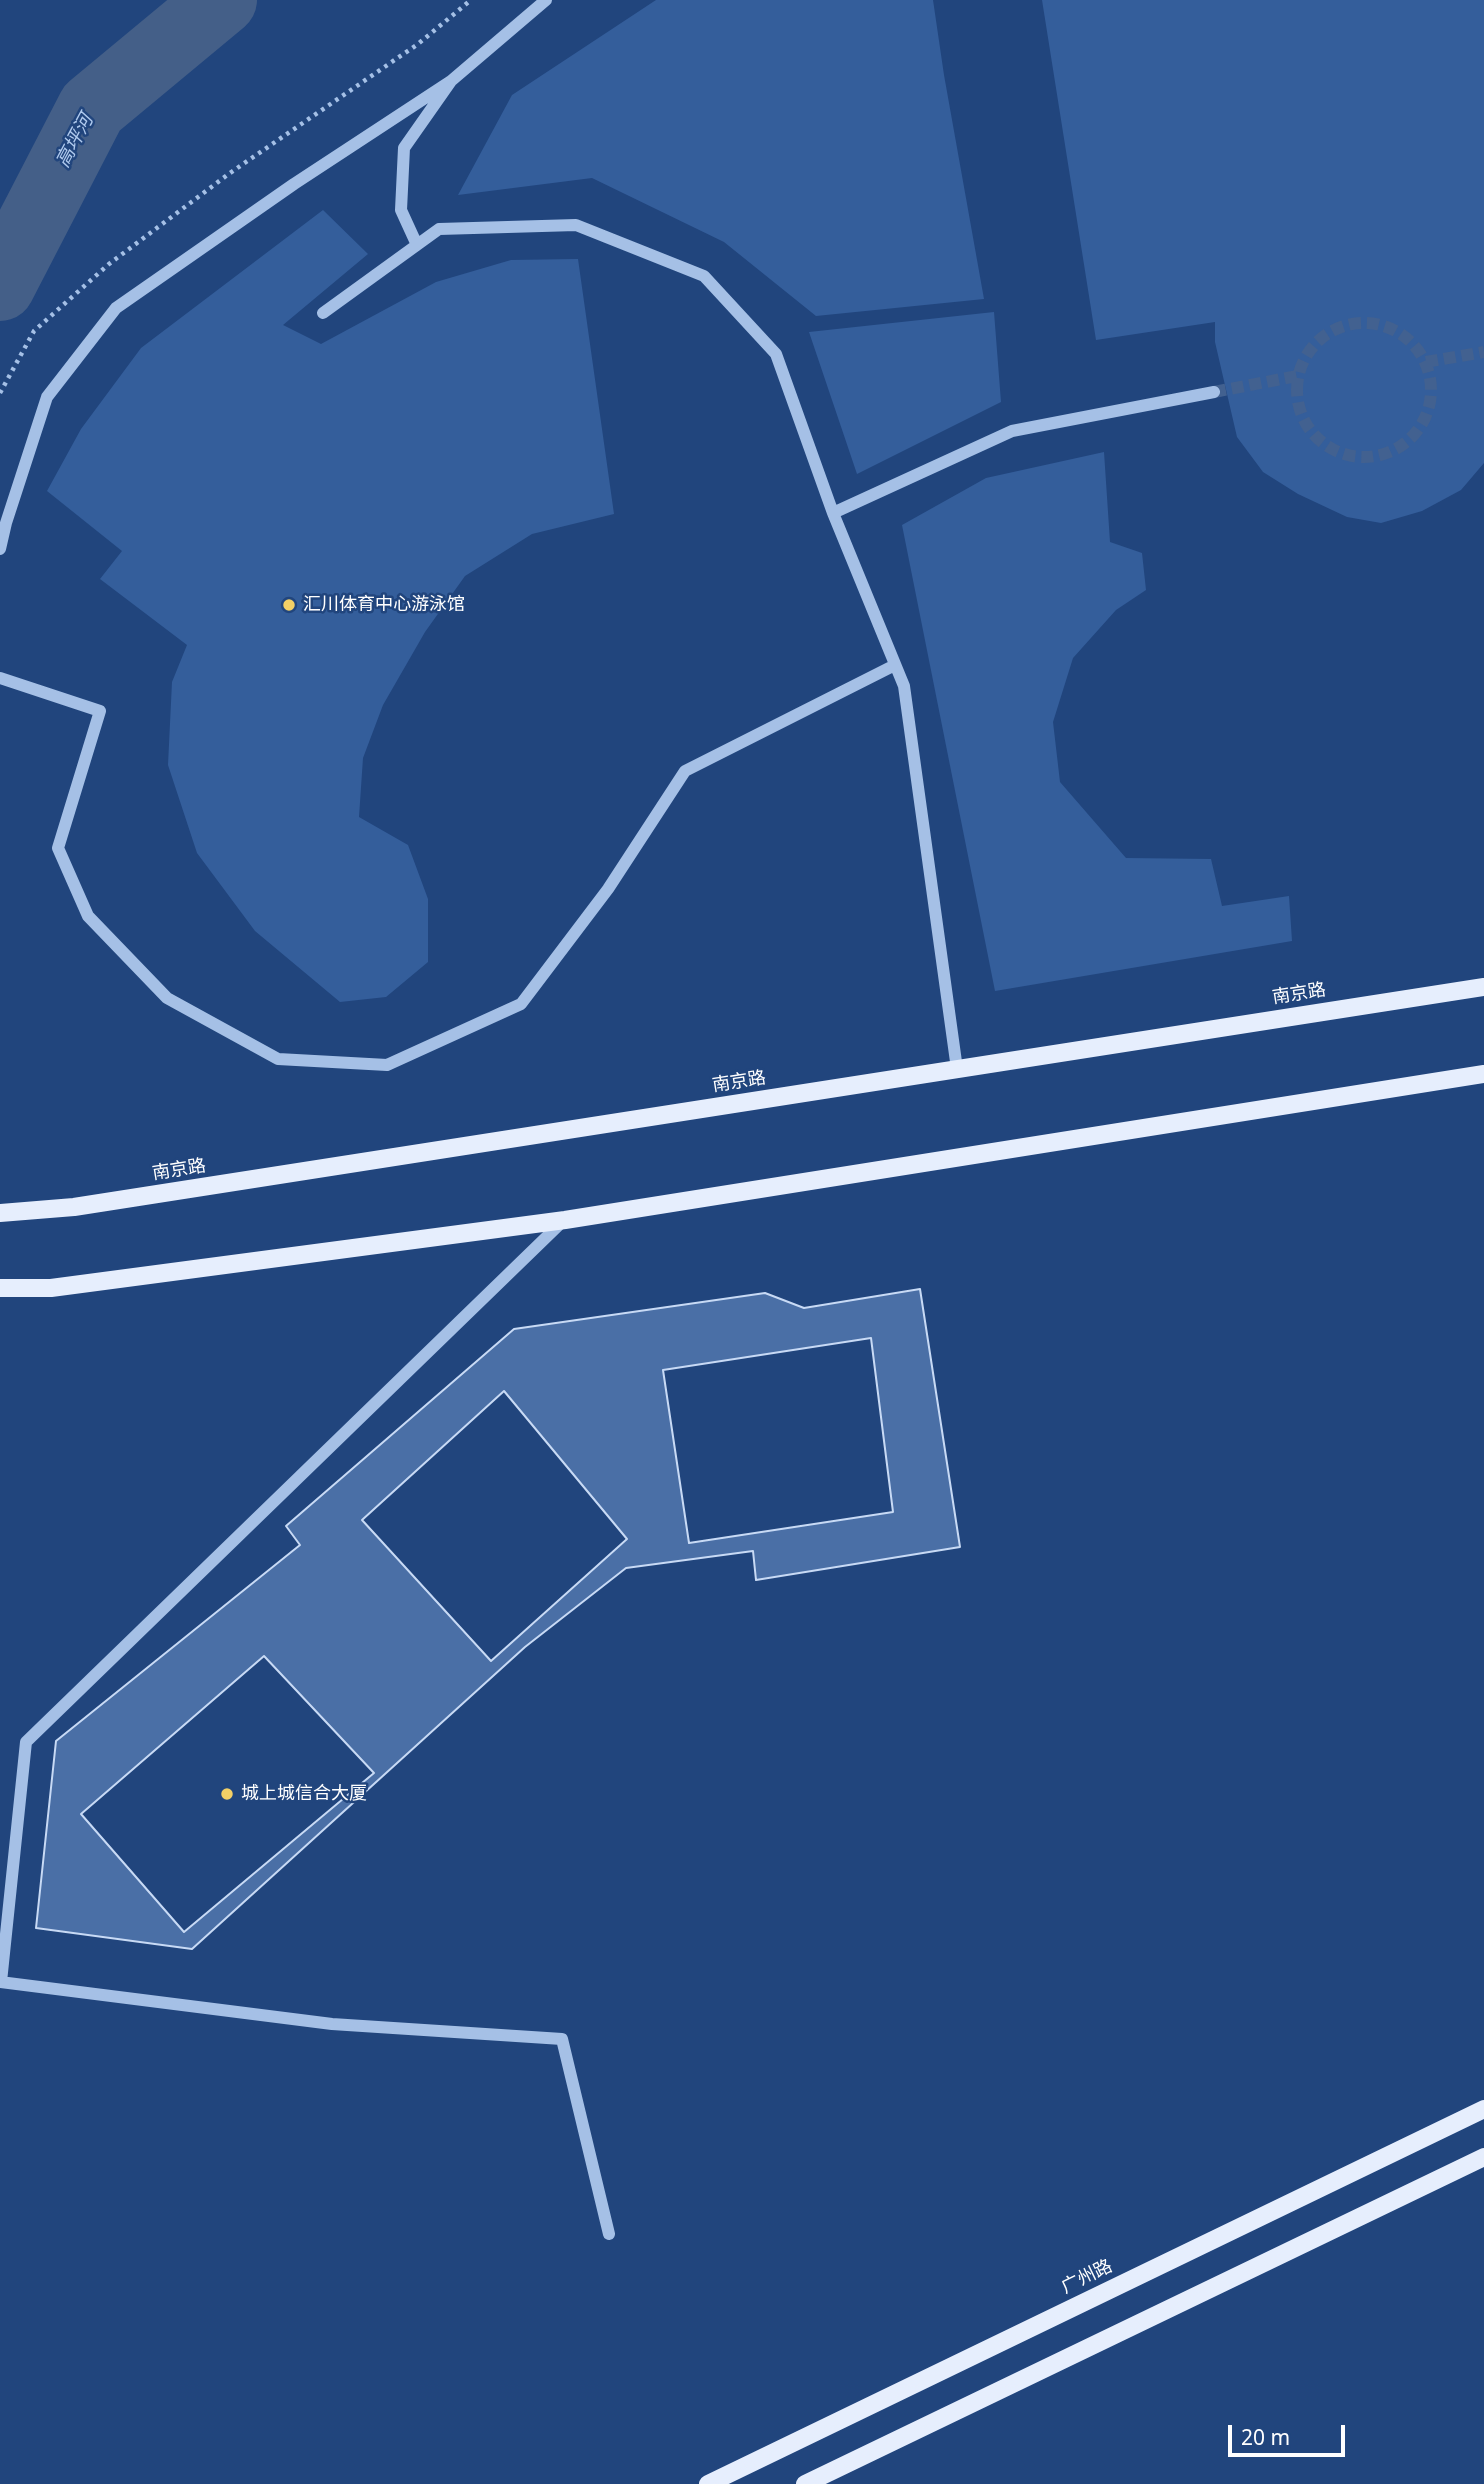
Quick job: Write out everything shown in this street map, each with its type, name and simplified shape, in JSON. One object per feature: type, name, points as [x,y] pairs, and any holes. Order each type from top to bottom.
[{"type":"main road","name":"南京路","points":[[0,1213],[74,1207],[1484,987]]},
{"type":"main road","points":[[0,1288],[51,1288],[565,1220],[1484,1074]]},
{"type":"main road","name":"广州路","points":[[708,2484],[1484,2109]]},
{"type":"main road","points":[[805,2484],[1484,2157]]},
{"type":"street","points":[[0,549],[47,397],[116,308],[294,184],[451,81],[546,0]]},
{"type":"street","points":[[416,245],[401,210],[404,148],[451,81]]},
{"type":"street","points":[[323,313],[439,229],[576,225],[704,276],[776,354],[833,513],[904,686],[957,1069]]},
{"type":"street","points":[[833,513],[1012,431],[1214,392]]},
{"type":"street","points":[[0,678],[100,712],[58,848],[88,916],[167,998],[278,1059],[387,1065],[521,1004],[608,889],[685,771],[895,665]]},
{"type":"street","points":[[565,1220],[26,1742],[1,1982],[332,2024],[562,2039],[608,2234]]},
{"type":"path","points":[[0,393],[34,331],[109,264],[230,173],[418,44],[471,0]]},
{"type":"shaded area","points":[[656,0],[933,0],[984,299],[816,316],[724,242],[592,178],[458,195],[512,95]]},
{"type":"shaded area","points":[[1042,0],[1484,0],[1484,463],[1461,490],[1422,511],[1381,523],[1347,517],[1298,494],[1263,472],[1237,437],[1215,342],[1215,322],[1096,340]]},
{"type":"shaded area","name":"汇川体育中心游泳馆","points":[[323,210],[368,254],[283,325],[321,344],[436,282],[511,260],[578,259],[614,514],[532,534],[465,576],[425,632],[383,705],[363,758],[359,817],[408,845],[428,899],[428,962],[386,997],[340,1002],[255,931],[197,853],[168,765],[172,682],[187,645],[100,579],[122,551],[47,491],[81,429],[141,348]]},
{"type":"shaded area","points":[[994,312],[1001,402],[857,474],[809,332]]},
{"type":"shaded area","points":[[1104,452],[1110,542],[1142,553],[1146,590],[1116,610],[1073,658],[1053,722],[1060,782],[1126,858],[1211,859],[1222,906],[1289,896],[1292,941],[995,991],[902,525],[986,478]]},
{"type":"building","points":[[920,1289],[960,1547],[756,1580],[753,1551],[626,1568],[525,1647],[192,1949],[36,1928],[56,1741],[300,1545],[286,1526],[514,1329],[765,1293],[804,1308]]},
{"type":"building","points":[[871,1338],[893,1512],[689,1543],[663,1370]]},
{"type":"building","points":[[504,1391],[627,1539],[491,1661],[362,1520]]},
{"type":"building","name":"城上城信合大厦","points":[[264,1656],[374,1773],[184,1932],[81,1814]]},
{"type":"waterway","name":"高坪河","points":[[0,286],[92,108],[222,0]]},
{"type":"tunnel","points":[[1364,323],[1390,328],[1412,342],[1426,364],[1431,390],[1426,416],[1412,438],[1390,452],[1364,457],[1338,452],[1316,438],[1302,416],[1297,390],[1302,364],[1316,342],[1338,328],[1364,323]]},
{"type":"tunnel","points":[[1426,362],[1484,352]]},
{"type":"tunnel","points":[[1214,392],[1297,376]]},
{"type":"place","name":"汇川体育中心游泳馆","points":[[289,605]]},
{"type":"place","name":"城上城信合大厦","points":[[227,1794]]}]
